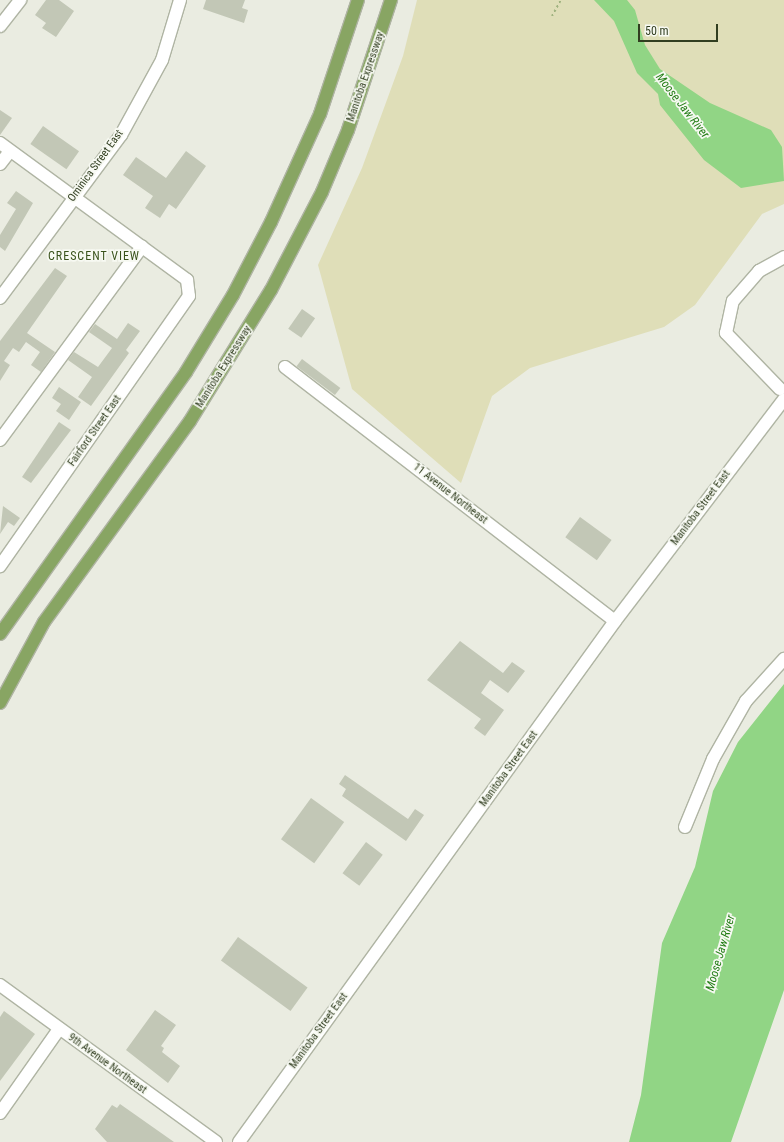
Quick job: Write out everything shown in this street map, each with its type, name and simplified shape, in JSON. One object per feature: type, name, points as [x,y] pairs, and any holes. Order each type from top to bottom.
[{"type":"main road","points":[[0,634],[186,372],[233,295],[271,222],[320,114],[358,0]]},
{"type":"main road","name":"Manitoba Expressway","points":[[0,703],[44,622],[190,421],[271,290],[322,192],[348,130],[391,0]]},
{"type":"street","points":[[0,26],[20,0]]},
{"type":"street","name":"Ominica Street East","points":[[0,298],[74,196],[121,135],[162,60],[180,0]]},
{"type":"street","points":[[0,164],[5,147],[142,246],[0,440]]},
{"type":"street","name":"Fairford Street East","points":[[0,566],[189,296],[187,280],[142,246]]},
{"type":"street","points":[[782,394],[726,333],[733,301],[759,271],[784,257]]},
{"type":"street","name":"11 Avenue Northeast","points":[[285,367],[615,621]]},
{"type":"street","name":"Manitoba Street East","points":[[239,1142],[615,621],[782,394]]},
{"type":"street","points":[[685,826],[713,759],[746,701],[784,659]]},
{"type":"street","name":"9th Avenue Northeast","points":[[0,985],[216,1142]]},
{"type":"street","points":[[0,1112],[59,1029]]},
{"type":"path","points":[[552,16],[561,0]]},
{"type":"shaded area","points":[[417,0],[784,0],[784,204],[762,214],[695,305],[664,327],[530,368],[492,396],[461,483],[352,389],[318,265],[362,168],[403,56]]},
{"type":"water","name":"Moose Jaw River","points":[[594,0],[627,0],[635,10],[645,45],[660,69],[710,103],[771,130],[782,147],[784,181],[741,188],[704,160],[660,105],[658,94],[637,73],[614,21]]},
{"type":"water","name":"Moose Jaw River","points":[[784,684],[784,990],[731,1142],[629,1142],[641,1095],[662,943],[695,867],[713,791],[738,742]]},
{"type":"building","points":[[46,0],[59,0],[74,11],[56,37],[42,28],[46,23],[35,15]]},
{"type":"building","points":[[206,0],[245,0],[242,8],[248,10],[244,23],[203,9]]},
{"type":"building","points":[[0,110],[12,118],[0,135]]},
{"type":"building","points":[[43,126],[79,151],[66,169],[30,144]]},
{"type":"building","points":[[186,151],[206,166],[176,209],[169,204],[160,218],[145,208],[153,196],[123,175],[136,157],[166,178]]},
{"type":"building","points":[[16,191],[33,203],[5,251],[0,247],[0,235],[16,209],[7,203]]},
{"type":"building","points":[[55,268],[67,276],[27,333],[55,352],[41,372],[31,365],[40,352],[26,342],[19,352],[13,348],[4,361],[10,365],[0,381],[0,341]]},
{"type":"building","points":[[302,309],[315,318],[301,338],[288,329]]},
{"type":"building","points":[[128,323],[140,331],[126,350],[129,353],[91,406],[78,397],[92,377],[68,360],[74,352],[98,367],[112,348],[89,332],[95,324],[117,339]]},
{"type":"building","points":[[302,359],[340,388],[335,395],[297,366]]},
{"type":"building","points":[[59,387],[81,402],[69,420],[56,411],[61,404],[52,398]]},
{"type":"building","points":[[59,422],[71,430],[31,483],[22,477]]},
{"type":"building","points":[[3,506],[20,518],[14,526],[8,522],[0,534]]},
{"type":"building","points":[[580,517],[612,540],[597,560],[565,537]]},
{"type":"building","points":[[460,641],[503,673],[512,662],[525,671],[508,693],[490,680],[481,693],[504,710],[485,736],[474,728],[481,719],[427,680]]},
{"type":"building","points":[[345,775],[408,819],[415,809],[424,815],[406,841],[342,796],[346,789],[339,784]]},
{"type":"building","points":[[311,798],[344,822],[314,863],[281,839]]},
{"type":"building","points":[[366,842],[383,855],[359,886],[343,873]]},
{"type":"building","points":[[238,937],[308,988],[291,1011],[221,960]]},
{"type":"building","points":[[155,1010],[176,1025],[161,1046],[164,1048],[162,1052],[180,1066],[168,1083],[126,1050]]},
{"type":"building","points":[[4,1011],[35,1034],[0,1081],[0,1017]]},
{"type":"building","points":[[120,1104],[174,1142],[107,1142],[95,1129],[112,1105],[117,1108]]},
{"type":"district","name":"CRESCENT VIEW","points":[[94,257]]}]
